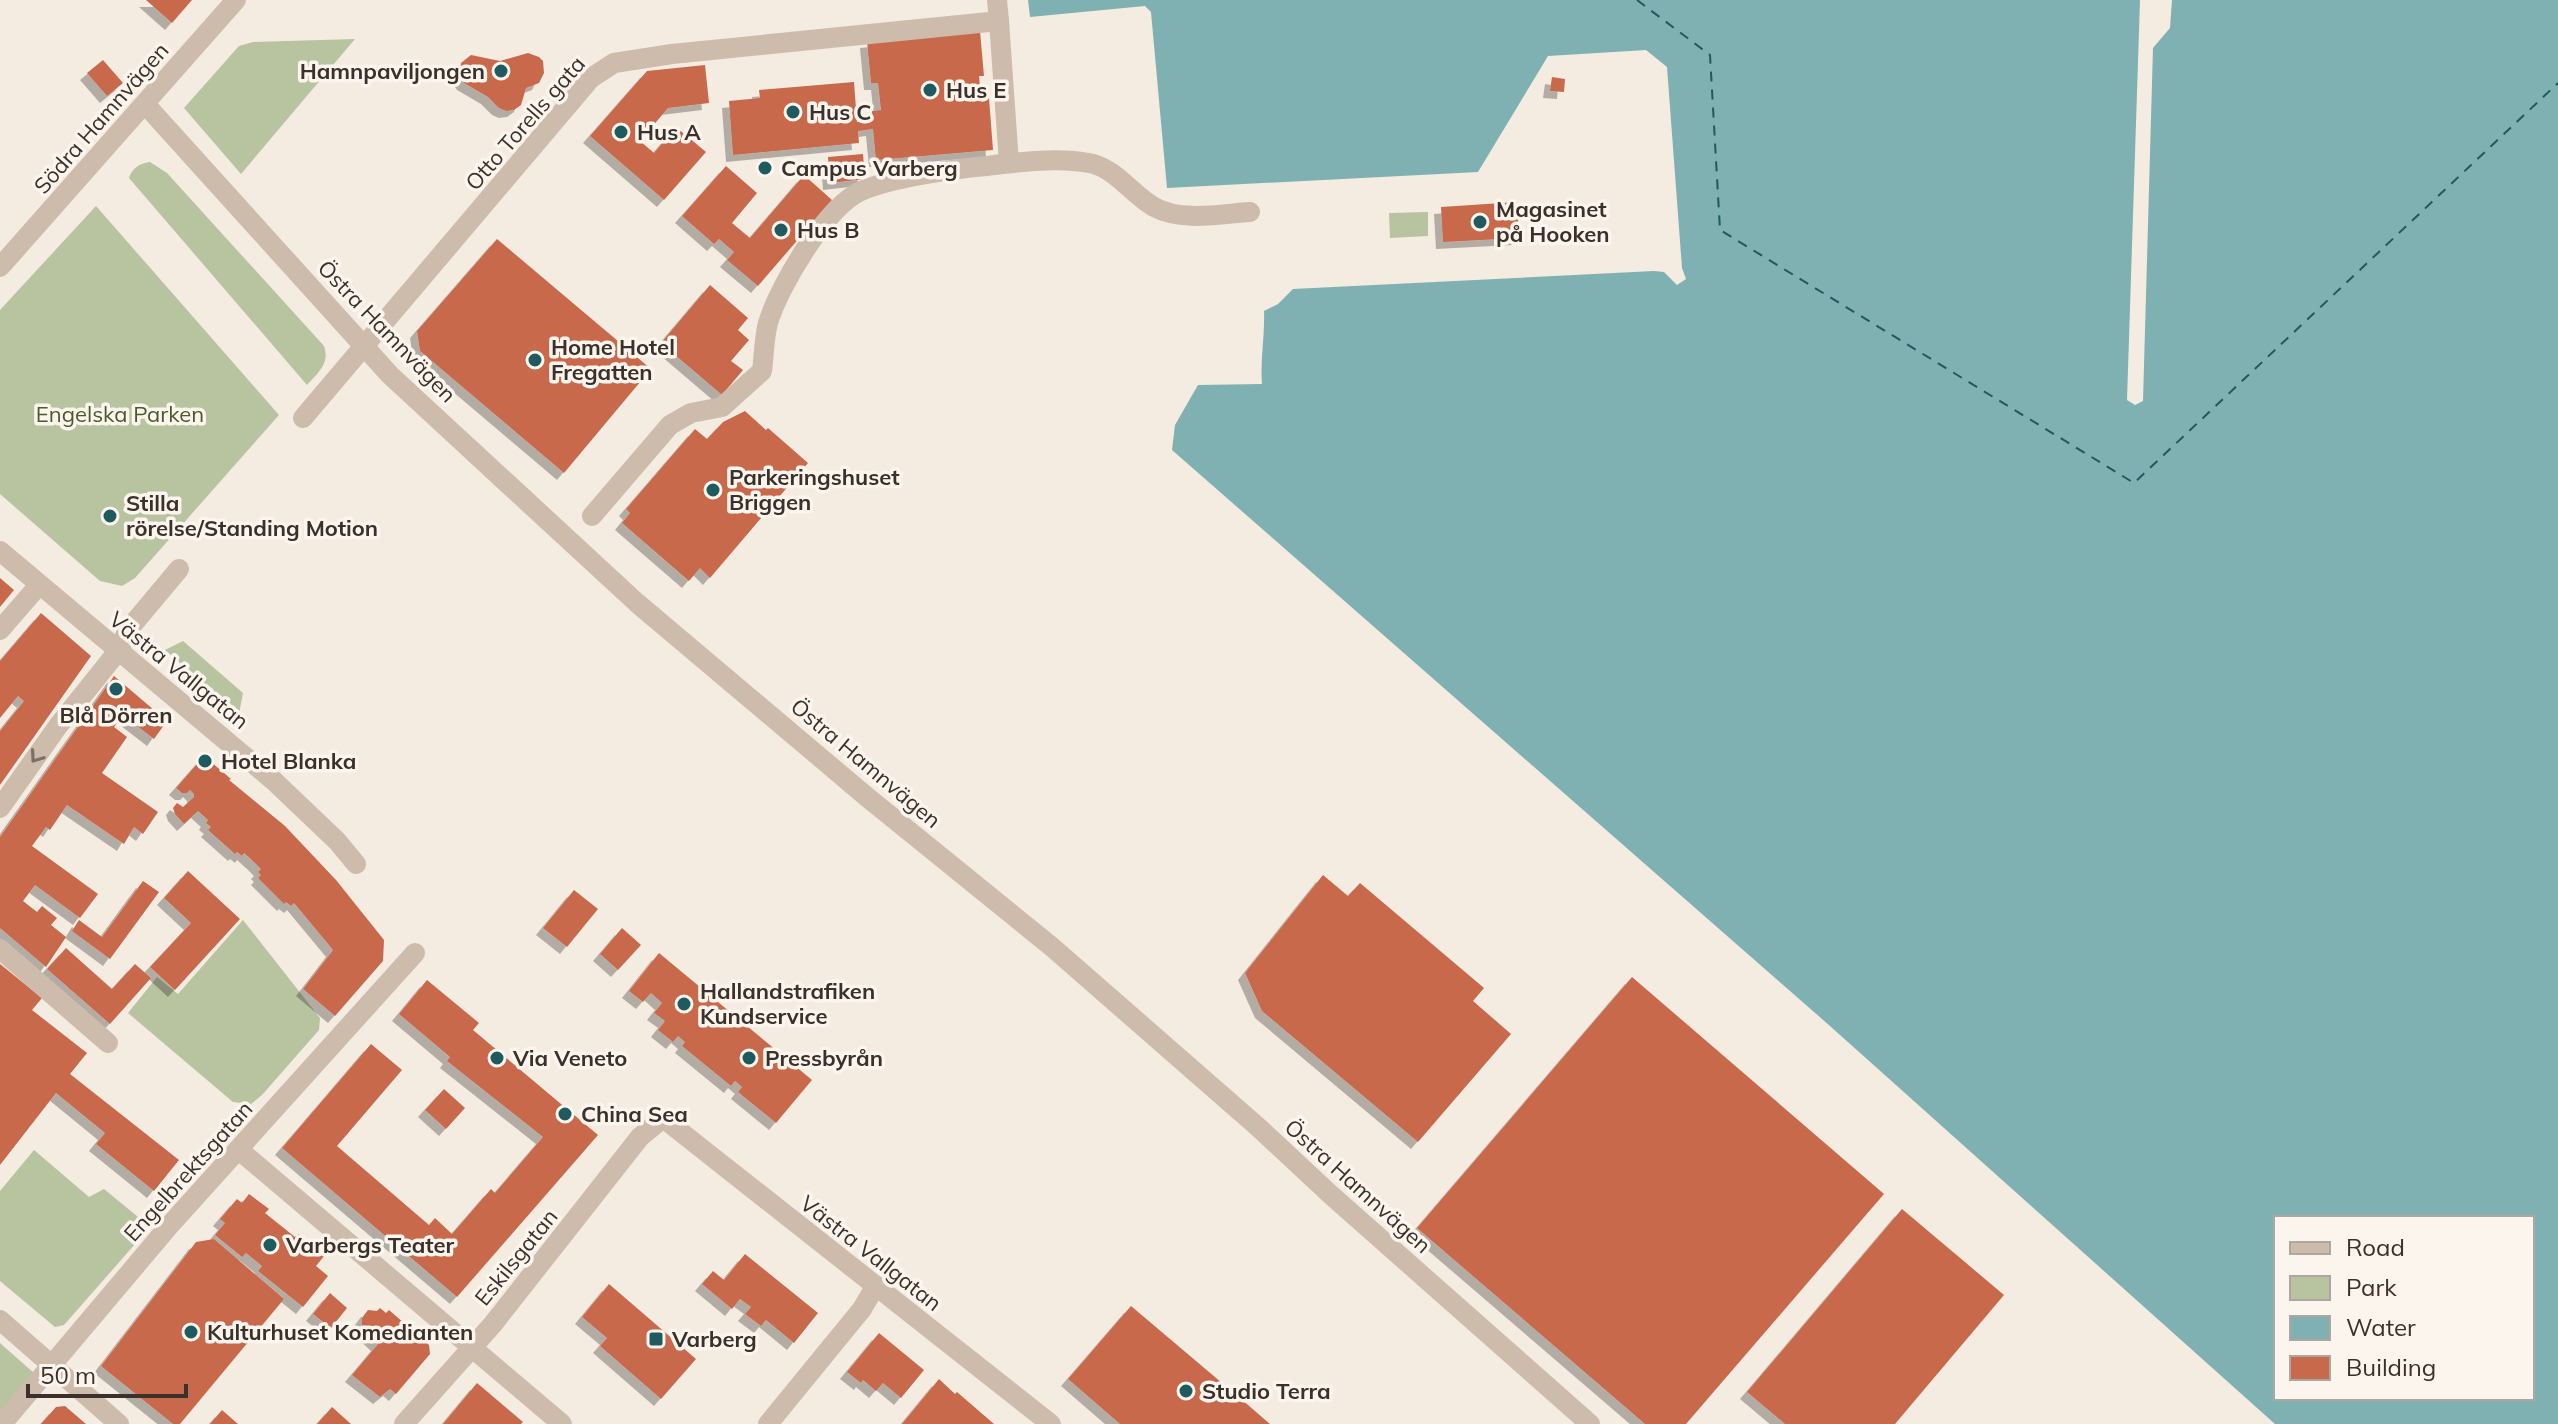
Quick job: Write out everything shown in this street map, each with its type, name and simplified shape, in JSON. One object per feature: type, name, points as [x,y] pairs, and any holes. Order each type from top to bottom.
[{"type":"street","name":"Södra Hamnvägen","points":[[0,267],[236,0]]},
{"type":"street","points":[[998,10],[1009,163]]},
{"type":"street","name":"Otto Torells gata","points":[[303,418],[591,78],[614,63],[998,10]]},
{"type":"street","name":"Östra Hamnvägen","points":[[145,104],[364,348],[637,603],[867,797],[1052,947],[1590,1424]]},
{"type":"street","points":[[592,516],[679,417],[722,407],[762,371],[768,324],[788,275],[831,215],[859,192],[887,183],[968,167],[1072,161],[1101,166],[1144,200],[1169,213],[1250,212]]},
{"type":"street","name":"Västra Vallgatan","points":[[0,551],[274,781],[337,841],[356,864]]},
{"type":"street","points":[[0,808],[58,726],[118,651],[128,630],[179,569]]},
{"type":"street","points":[[0,630],[39,585]]},
{"type":"street","points":[[0,949],[108,1043]]},
{"type":"street","name":"Engelbrektsgatan","points":[[2,1424],[169,1226],[415,953]]},
{"type":"street","name":"Västra Vallgatan","points":[[663,1118],[1051,1424]]},
{"type":"street","name":"Eskilsgatan","points":[[404,1424],[473,1347],[640,1137],[663,1118]]},
{"type":"street","points":[[239,1150],[562,1424]]},
{"type":"street","points":[[768,1424],[862,1309],[875,1287]]},
{"type":"street","points":[[0,1320],[119,1424]]},
{"type":"green space","points":[[355,39],[241,174],[184,108],[239,46],[253,42]]},
{"type":"green space","points":[[150,162],[167,173],[324,346],[324,362],[307,385],[129,178],[137,167]]},
{"type":"green space","name":"Engelska Parken","points":[[96,206],[279,415],[135,578],[122,586],[100,581],[0,494],[0,310]]},
{"type":"green space","points":[[1428,212],[1428,236],[1390,238],[1389,213]]},
{"type":"green space","points":[[183,641],[243,693],[239,714],[165,650]]},
{"type":"green space","points":[[243,920],[320,1018],[319,1030],[251,1104],[233,1102],[128,1013],[157,977],[178,994]]},
{"type":"green space","points":[[34,1150],[89,1197],[104,1189],[143,1221],[143,1235],[64,1325],[55,1327],[0,1281],[0,1191]]},
{"type":"green space","points":[[0,1343],[35,1374],[0,1415]]},
{"type":"water","points":[[1028,0],[2140,0],[2127,400],[2135,405],[2143,401],[2153,48],[2170,28],[2172,0],[2558,0],[2558,1424],[2275,1424],[1830,1026],[1172,450],[1175,425],[1198,385],[1262,384],[1264,311],[1278,304],[1293,289],[1654,271],[1664,272],[1677,285],[1686,279],[1682,268],[1667,67],[1646,50],[1548,56],[1478,172],[1167,188],[1151,12],[1145,6],[1030,17]]},
{"type":"building","points":[[146,0],[192,0],[172,23]]},
{"type":"building","name":"Hus E","points":[[980,31],[984,76],[979,76],[981,98],[989,98],[993,150],[876,160],[873,129],[858,131],[859,143],[733,155],[729,101],[760,98],[759,90],[854,82],[857,122],[872,121],[872,111],[881,110],[878,83],[871,83],[867,41]]},
{"type":"building","points":[[528,53],[543,61],[544,73],[539,83],[526,88],[521,105],[514,110],[499,108],[459,76],[461,63],[471,55],[500,61]]},
{"type":"building","points":[[103,60],[123,83],[107,96],[87,73]]},
{"type":"building","name":"Hus A","points":[[705,65],[709,103],[668,108],[640,141],[654,153],[676,127],[706,152],[664,200],[590,136],[647,71]]},
{"type":"building","points":[[1552,77],[1565,79],[1564,92],[1550,91]]},
{"type":"building","points":[[863,154],[865,179],[830,183],[828,157]]},
{"type":"building","name":"Hus B","points":[[726,166],[757,193],[732,223],[750,238],[804,175],[832,200],[758,286],[727,260],[734,252],[719,239],[714,244],[682,216]]},
{"type":"building","name":"Magasinet på Hooken","points":[[1517,202],[1519,238],[1443,242],[1441,207]]},
{"type":"building","name":"Home Hotel Fregatten","points":[[497,239],[651,369],[564,473],[420,351],[417,331]]},
{"type":"building","points":[[710,285],[748,318],[738,330],[749,340],[731,361],[743,370],[722,395],[661,343]]},
{"type":"building","name":"Parkeringshuset Briggen","points":[[745,411],[808,463],[710,578],[700,568],[689,581],[622,523],[630,513],[626,509],[695,429],[707,439],[723,422]]},
{"type":"building","points":[[0,578],[14,590],[0,607]]},
{"type":"building","points":[[41,613],[91,656],[0,785],[0,731],[24,701],[18,696],[0,718],[0,661]]},
{"type":"building","points":[[114,676],[167,721],[154,739],[123,715],[114,727],[127,737],[102,773],[158,812],[143,834],[134,827],[124,844],[67,805],[50,830],[46,827],[32,846],[98,894],[80,918],[35,885],[23,901],[37,912],[42,906],[57,918],[51,925],[66,937],[46,967],[0,928],[0,837]]},
{"type":"building","points":[[204,756],[285,826],[336,880],[384,940],[383,961],[335,1016],[303,989],[333,950],[294,903],[291,906],[286,902],[284,904],[258,878],[261,869],[254,862],[244,853],[242,856],[237,852],[235,854],[208,830],[211,827],[206,823],[208,820],[198,811],[184,824],[175,814],[173,808],[177,803],[183,807],[194,797],[190,790],[182,793],[176,788]]},
{"type":"building","points":[[188,871],[240,919],[175,990],[150,967],[191,923],[164,898]]},
{"type":"building","points":[[1323,875],[1348,896],[1360,883],[1484,988],[1473,1001],[1511,1034],[1418,1142],[1262,1011],[1245,973]]},
{"type":"building","points":[[143,881],[159,892],[110,959],[72,931],[79,920],[102,937]]},
{"type":"building","points":[[574,890],[598,909],[567,947],[543,928]]},
{"type":"building","points":[[622,928],[641,945],[618,970],[600,954]]},
{"type":"building","points":[[66,948],[112,989],[135,964],[151,978],[110,1024],[47,969]]},
{"type":"building","points":[[659,953],[812,1080],[776,1123],[738,1092],[742,1087],[735,1081],[731,1086],[682,1046],[685,1042],[678,1036],[673,1042],[658,1030],[665,1021],[654,1013],[662,1003],[651,993],[643,1002],[629,991]]},
{"type":"building","points":[[0,964],[42,998],[32,1010],[87,1053],[70,1074],[179,1160],[154,1191],[96,1144],[105,1133],[56,1093],[0,1165]]},
{"type":"building","points":[[1632,977],[1884,1194],[1686,1424],[1645,1424],[1417,1228]]},
{"type":"building","points":[[427,980],[479,1023],[473,1030],[598,1135],[457,1297],[282,1148],[371,1044],[402,1070],[337,1146],[429,1225],[435,1218],[452,1234],[491,1189],[495,1193],[543,1137],[447,1061],[450,1057],[399,1014]]},
{"type":"building","points":[[444,1089],[465,1108],[446,1129],[425,1110]]},
{"type":"building","name":"Varbergs Teater","points":[[249,1194],[269,1209],[265,1213],[295,1237],[299,1234],[325,1255],[316,1266],[328,1276],[303,1307],[258,1271],[262,1266],[246,1253],[242,1257],[215,1235],[225,1223],[220,1219],[237,1199],[242,1203]]},
{"type":"building","points":[[1902,1209],[2004,1295],[1895,1424],[1785,1424],[1747,1392]]},
{"type":"building","name":"Kulturhuset Komedianten","points":[[214,1239],[284,1299],[180,1424],[173,1424],[101,1366],[196,1242]]},
{"type":"building","points":[[745,1254],[818,1313],[794,1343],[766,1320],[761,1326],[745,1314],[751,1307],[740,1299],[732,1309],[702,1284],[713,1271],[724,1280]]},
{"type":"building","points":[[609,1284],[696,1359],[661,1399],[600,1346],[607,1338],[582,1317]]},
{"type":"building","points":[[330,1293],[347,1308],[331,1328],[313,1314]]},
{"type":"building","points":[[1131,1306],[1270,1424],[1120,1424],[1068,1379]]},
{"type":"building","points":[[380,1308],[386,1313],[389,1310],[429,1345],[430,1354],[396,1394],[390,1389],[380,1397],[352,1375],[378,1344],[362,1329],[362,1318],[368,1310],[377,1311]]},
{"type":"building","points":[[879,1333],[924,1370],[901,1398],[883,1383],[876,1391],[847,1372]]},
{"type":"building","points":[[939,1379],[955,1394],[957,1392],[994,1424],[902,1424]]},
{"type":"building","points":[[477,1383],[523,1422],[443,1424]]},
{"type":"building","points":[[65,1406],[86,1424],[41,1424],[56,1407]]},
{"type":"building","points":[[332,1407],[351,1424],[317,1424]]},
{"type":"building","points":[[222,1410],[238,1424],[210,1424]]},
{"type":"ferry route","points":[[1637,0],[1710,55],[1720,230],[2134,483],[2558,83]]},
{"type":"place","name":"Hamnpaviljongen","points":[[501,71]]},
{"type":"place","name":"Hus E","points":[[930,90]]},
{"type":"place","name":"Hus C","points":[[793,112]]},
{"type":"place","name":"Hus A","points":[[621,132]]},
{"type":"place","name":"Campus Varberg","points":[[765,168]]},
{"type":"place","name":"Magasinet på Hooken","points":[[1480,222]]},
{"type":"place","name":"Hus B","points":[[781,230]]},
{"type":"place","name":"Home Hotel Fregatten","points":[[535,360]]},
{"type":"place","name":"Parkeringshuset Briggen","points":[[713,490]]},
{"type":"place","name":"Stilla rörelse/Standing Motion","points":[[110,516]]},
{"type":"place","name":"Blå Dörren","points":[[116,689]]},
{"type":"place","name":"Hotel Blanka","points":[[205,761]]},
{"type":"place","name":"Hallandstrafiken Kundservice","points":[[684,1004]]},
{"type":"place","name":"Via Veneto","points":[[497,1058]]},
{"type":"place","name":"Pressbyrån","points":[[749,1058]]},
{"type":"place","name":"China Sea","points":[[565,1114]]},
{"type":"place","name":"Varbergs Teater","points":[[270,1245]]},
{"type":"place","name":"Kulturhuset Komedianten","points":[[191,1332]]},
{"type":"place","name":"Varberg","points":[[656,1339]]},
{"type":"place","name":"Studio Terra","points":[[1186,1391]]}]
